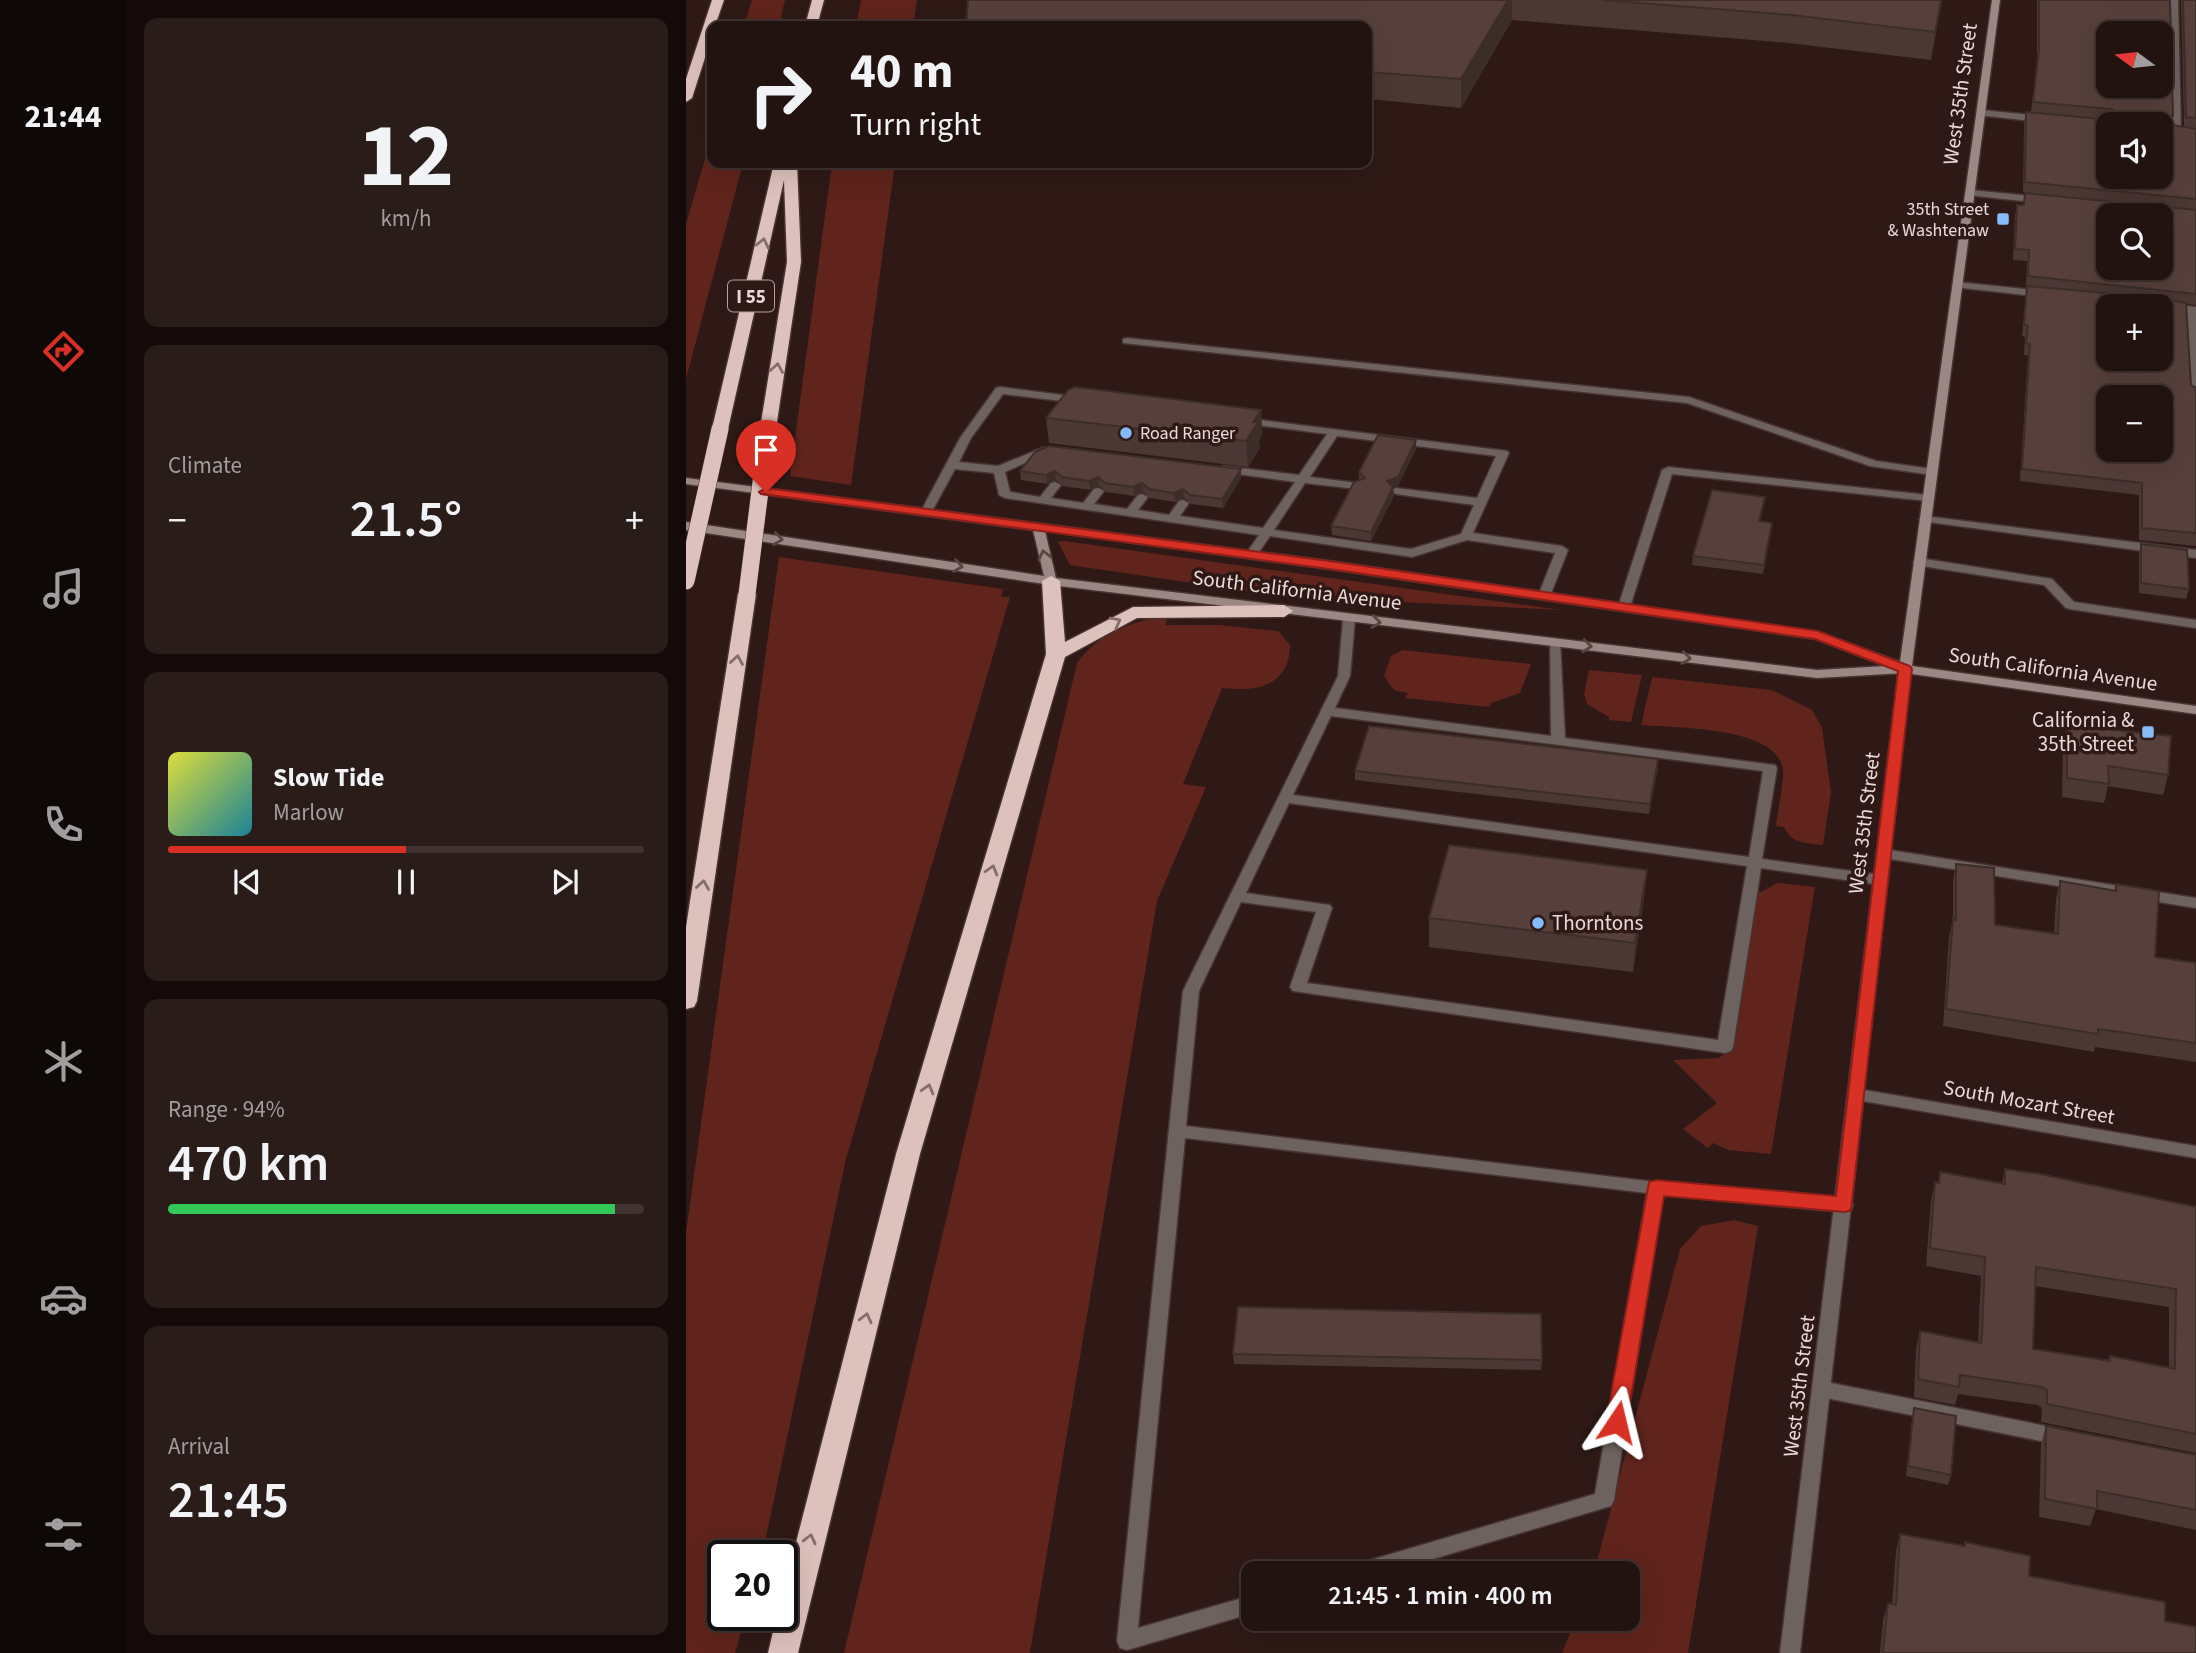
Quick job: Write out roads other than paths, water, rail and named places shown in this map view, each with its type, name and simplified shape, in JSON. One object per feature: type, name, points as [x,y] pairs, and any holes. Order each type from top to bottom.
[{"type":"highway","points":[[711,21],[718,0]]},
{"type":"highway","points":[[812,21],[818,0]]},
{"type":"highway","points":[[686,98],[707,34]]},
{"type":"highway","name":"I 55","points":[[686,581],[780,168]]},
{"type":"highway","points":[[686,1001],[794,262],[790,168]]},
{"type":"highway","points":[[783,1653],[908,1154],[1056,654],[1051,581]]},
{"type":"highway","points":[[1056,654],[1133,614],[1154,611],[1284,611]]},
{"type":"main road","name":"West 35th Street","points":[[1905,669],[1996,0]]},
{"type":"main road","name":"South California Avenue","points":[[686,481],[1251,555],[1818,636],[1905,669]]},
{"type":"main road","name":"South California Avenue","points":[[686,526],[1051,581],[1349,619],[1817,674],[1905,669],[2196,710]]},
{"type":"main road","points":[[1038,528],[1051,581]]},
{"type":"street","points":[[2175,0],[2178,132]]},
{"type":"street","points":[[1980,113],[2055,120]]},
{"type":"street","points":[[1970,192],[2048,200]]},
{"type":"street","points":[[1957,285],[2054,295]]},
{"type":"street","points":[[2173,307],[2194,309],[2196,396]]},
{"type":"street","points":[[1127,341],[1689,400],[1874,464],[1932,472]]},
{"type":"street","points":[[926,513],[952,465],[1000,390],[1094,402]]},
{"type":"street","points":[[1227,418],[1503,453],[1466,536]]},
{"type":"street","points":[[1251,555],[1334,432]]},
{"type":"street","points":[[952,465],[999,470],[1049,449],[1060,450]]},
{"type":"street","points":[[1207,468],[1357,486]]},
{"type":"street","points":[[999,470],[1005,495],[1043,501],[1412,552],[1466,536],[1562,550],[1544,596]]},
{"type":"street","points":[[1624,607],[1668,470],[1928,498]]},
{"type":"street","points":[[1043,501],[1055,485]]},
{"type":"street","points":[[1086,507],[1098,491]]},
{"type":"street","points":[[1396,491],[1481,502]]},
{"type":"street","points":[[1130,513],[1142,497]]},
{"type":"street","points":[[1172,519],[1183,503]]},
{"type":"street","points":[[1925,519],[2196,554]]},
{"type":"street","points":[[1919,562],[2048,582],[2070,605],[2196,624]]},
{"type":"street","points":[[1241,1608],[1126,1647],[1191,991],[1344,676],[1349,619]]},
{"type":"street","points":[[1556,643],[1558,741]]},
{"type":"street","name":"West 35th Street","points":[[1790,1653],[1845,1205],[1855,1094],[1905,669]]},
{"type":"street","points":[[1237,897],[1325,908],[1298,988],[1725,1047],[1770,768],[1326,711]]},
{"type":"street","points":[[1285,798],[1881,880]]},
{"type":"street","points":[[1884,855],[2196,903]]},
{"type":"street","name":"South Mozart Street","points":[[1855,1094],[2196,1152]]},
{"type":"street","points":[[1178,1131],[1656,1188],[1845,1205]]},
{"type":"street","points":[[1398,1561],[1604,1500],[1656,1188]]},
{"type":"street","points":[[1821,1389],[2075,1440]]},
{"type":"place","name":"35th Street & Washtenaw","points":[[2003,219]]},
{"type":"place","name":"Road Ranger","points":[[1126,433]]},
{"type":"place","name":"California & 35th Street","points":[[2148,732]]},
{"type":"place","name":"Thorntons","points":[[1538,923]]}]
